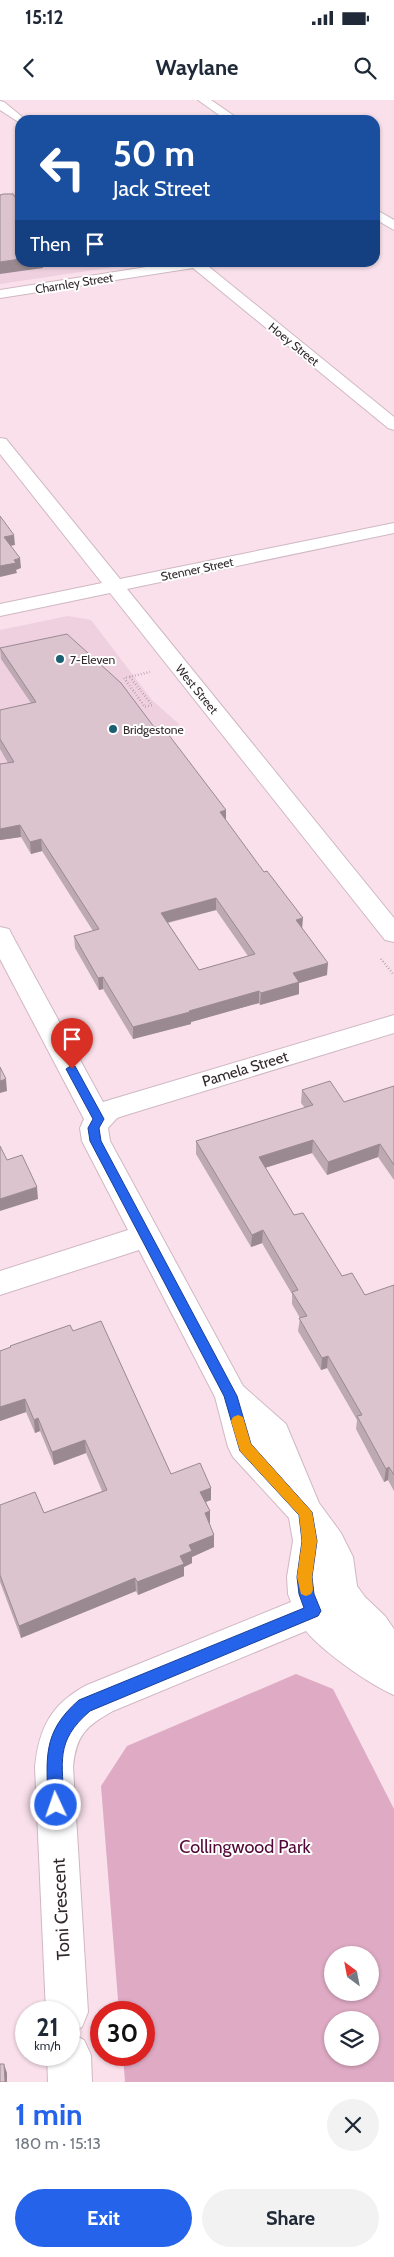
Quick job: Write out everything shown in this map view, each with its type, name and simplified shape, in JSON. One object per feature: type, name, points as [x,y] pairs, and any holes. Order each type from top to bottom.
[{"type":"street","points":[[204,100],[226,115]]},
{"type":"street","points":[[0,104],[15,116]]},
{"type":"street","points":[[380,220],[391,232]]},
{"type":"street","name":"Charnley Street","points":[[0,294],[174,267]]},
{"type":"street","name":"Hoey Street","points":[[205,267],[394,425]]},
{"type":"street","name":"West Street","points":[[0,443],[394,934]]},
{"type":"street","name":"Stenner Street","points":[[0,610],[394,528]]},
{"type":"street","points":[[0,935],[98,1119],[94,1128],[96,1141],[231,1396],[245,1447],[305,1512],[310,1541],[305,1577],[306,1594],[328,1605],[323,1624],[334,1635],[394,1676]]},
{"type":"street","name":"Pamela Street","points":[[98,1119],[107,1111],[116,1108],[394,1024]]},
{"type":"street","points":[[0,1283],[146,1236]]},
{"type":"street","name":"Toni Crescent","points":[[65,2001],[54,1767],[55,1748],[62,1729],[72,1716],[84,1706],[100,1698],[328,1605]]},
{"type":"street","points":[[69,2066],[70,2082]]},
{"type":"path","points":[[130,676],[152,705],[145,707],[124,678],[130,676],[153,672]]},
{"type":"shaded area","points":[[15,192],[15,267],[114,267],[0,284],[0,194]]},
{"type":"shaded area","name":"7-Eleven","points":[[68,616],[91,620],[152,700],[180,725],[0,766],[0,630]]},
{"type":"green space","name":"Collingwood Park","points":[[296,1674],[333,1689],[394,1809],[394,2082],[125,2082],[124,2066],[155,2066],[155,2001],[118,2001],[101,1786],[127,1746]]},
{"type":"building","points":[[13,194],[15,197],[15,260],[0,262],[0,195]]},
{"type":"building","points":[[0,516],[14,535],[4,537],[20,558],[14,560],[16,563],[0,566]]},
{"type":"building","points":[[67,634],[121,683],[154,727],[162,726],[226,810],[220,812],[264,872],[267,871],[303,918],[296,920],[328,963],[293,973],[299,982],[261,993],[259,991],[133,1027],[103,977],[98,978],[74,936],[99,929],[41,839],[30,842],[20,825],[0,829],[0,764],[14,762],[0,739],[0,710],[36,702],[0,648]],"holes":[[[216,898],[255,954],[199,970],[161,913]]]},
{"type":"building","points":[[0,1067],[6,1079],[0,1081]]},
{"type":"building","points":[[330,1081],[344,1102],[394,1086],[394,1165],[380,1144],[328,1162],[313,1140],[259,1157],[294,1215],[303,1213],[342,1276],[352,1273],[365,1295],[394,1285],[394,1475],[389,1467],[386,1469],[357,1416],[362,1415],[328,1356],[322,1358],[299,1318],[307,1316],[292,1292],[298,1290],[263,1230],[252,1235],[196,1141],[313,1105],[302,1090]]},
{"type":"building","points":[[0,1146],[7,1160],[22,1155],[37,1187],[0,1199]]},
{"type":"building","points":[[101,1321],[171,1474],[200,1463],[211,1488],[200,1492],[210,1511],[205,1513],[214,1535],[189,1545],[192,1551],[180,1556],[184,1564],[137,1582],[135,1578],[19,1626],[0,1575],[0,1505],[35,1492],[44,1513],[107,1490],[85,1440],[52,1452],[38,1418],[34,1420],[25,1399],[0,1407],[0,1351],[70,1325],[73,1331]]},
{"type":"building","points":[[0,2064],[4,2064],[5,2082],[0,2082]]},
{"type":"slow traffic","points":[[238,1421],[245,1447],[305,1512],[310,1541],[305,1577],[306,1590]]},
{"type":"place","name":"7-Eleven","points":[[60,659]]},
{"type":"place","name":"Bridgestone","points":[[113,729]]},
{"type":"route","points":[[56,1805],[55,1748],[62,1729],[72,1716],[84,1706],[313,1611],[306,1594],[305,1577],[310,1541],[305,1512],[245,1447],[231,1396],[93,1135],[98,1119],[72,1069]]}]
